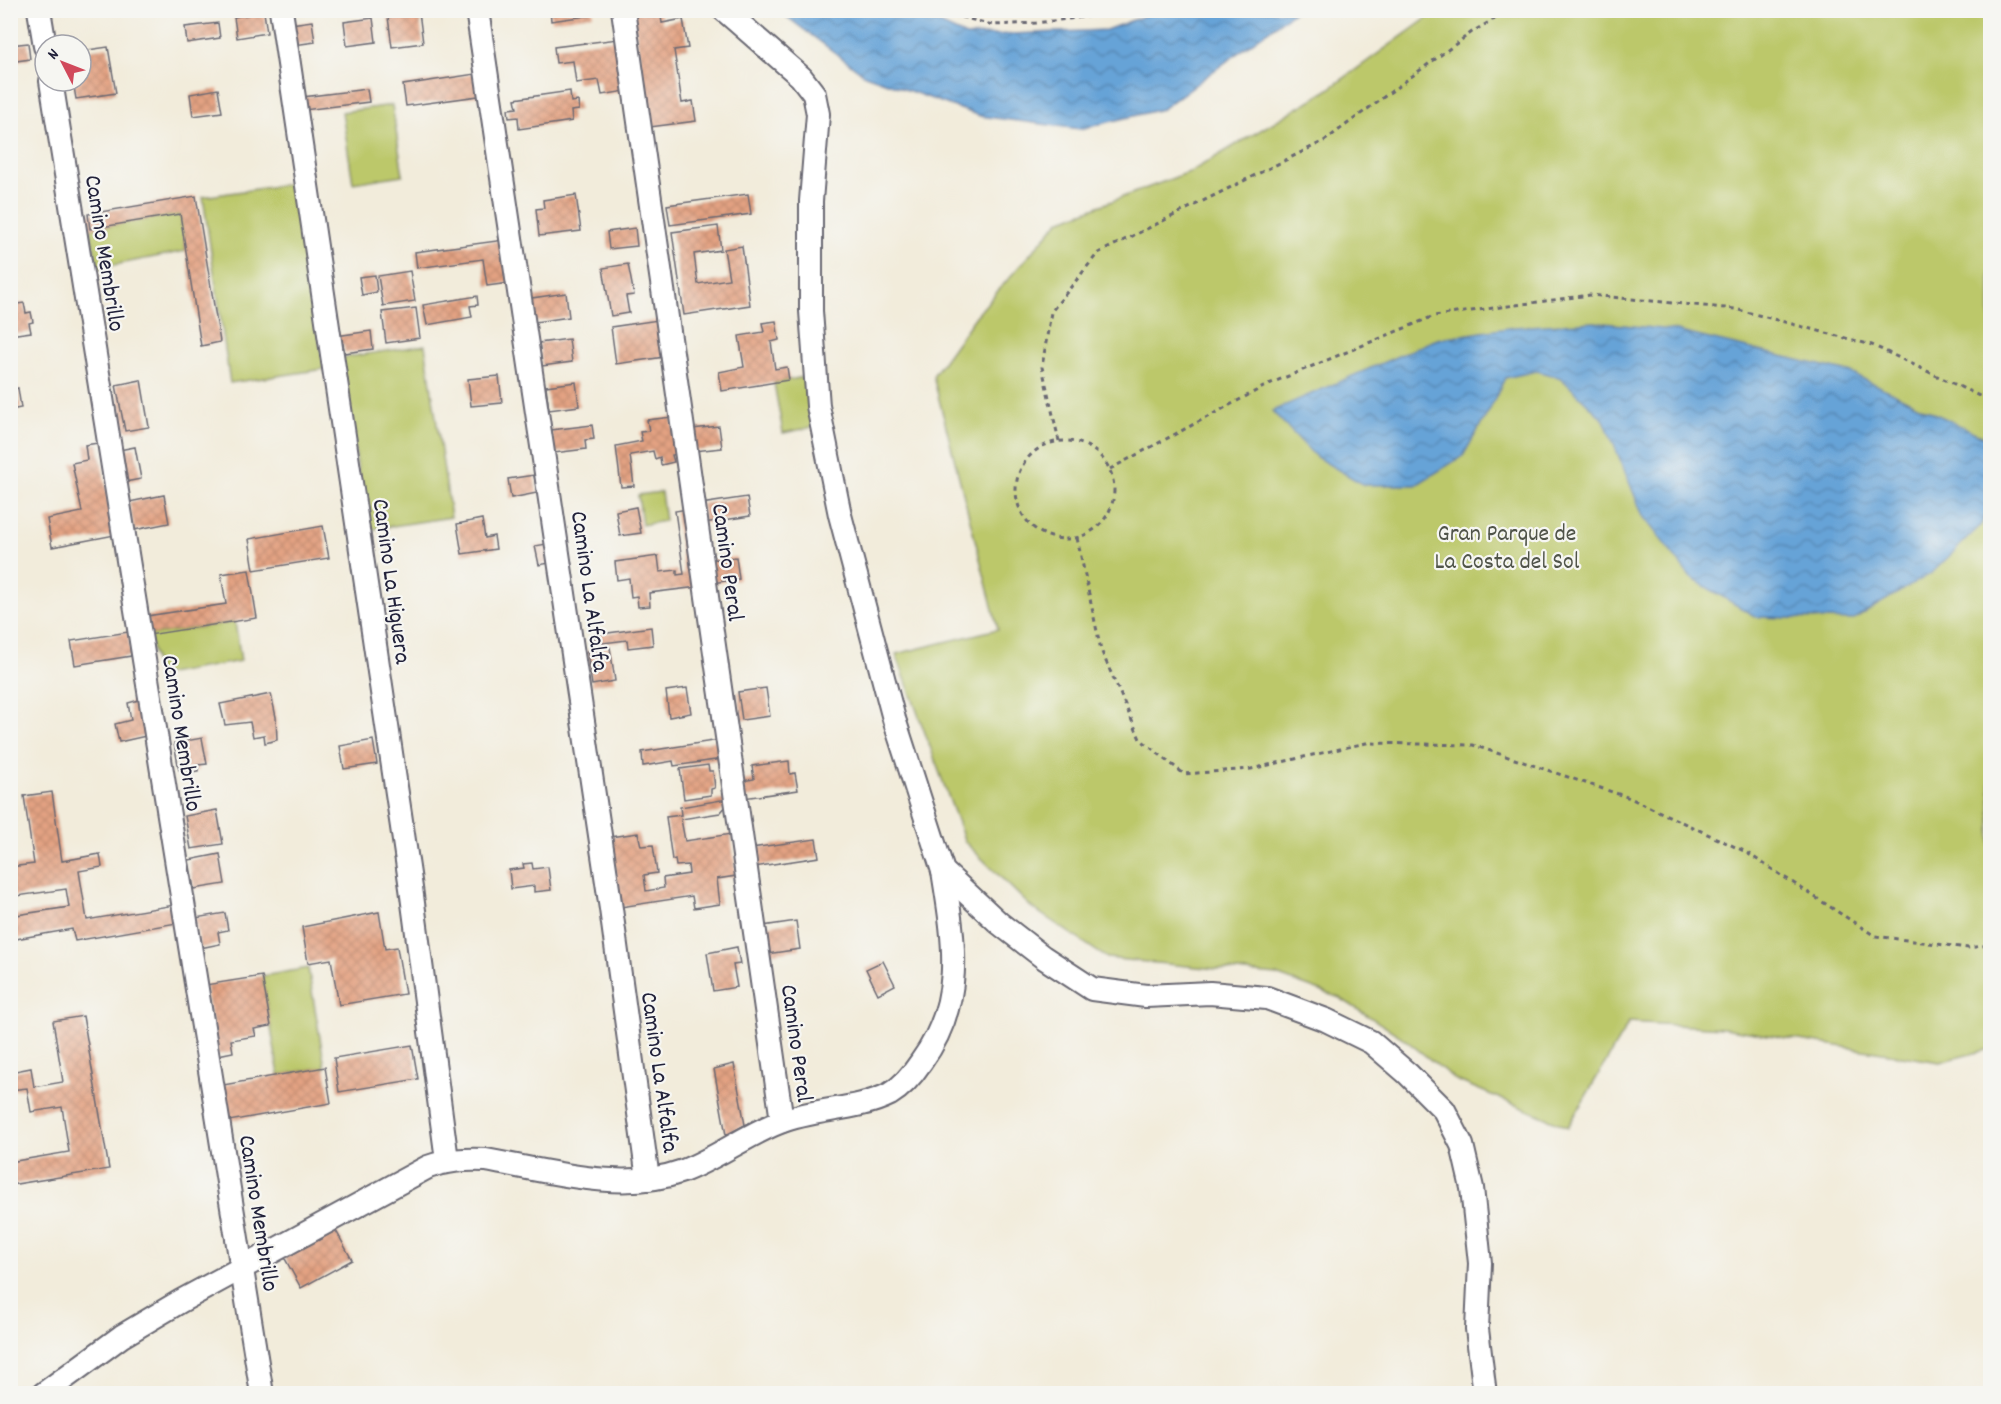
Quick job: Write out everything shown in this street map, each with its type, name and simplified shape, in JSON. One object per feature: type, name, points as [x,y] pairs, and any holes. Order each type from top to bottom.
[{"type":"street","points":[[39,10],[43,33]]},
{"type":"street","name":"Camino La Higuera","points":[[281,10],[409,876],[447,1160]]},
{"type":"street","name":"Camino La Alfalfa","points":[[477,10],[609,898],[648,1179]]},
{"type":"street","name":"Camino Peral","points":[[623,10],[782,1121]]},
{"type":"street","points":[[43,1394],[122,1336],[181,1301],[412,1175],[447,1160],[486,1160],[627,1182],[681,1172],[721,1153],[760,1130],[782,1121],[866,1103],[891,1094],[911,1076],[942,1029],[950,1000],[954,971],[954,939],[943,871],[888,696],[840,515],[818,406],[811,300],[811,201],[818,114],[814,94],[801,77],[724,10]]},
{"type":"street","name":"Camino Membrillo","points":[[53,93],[262,1394]]},
{"type":"street","points":[[943,871],[999,923],[1043,957],[1092,989],[1146,996],[1210,993],[1267,998],[1326,1020],[1371,1042],[1408,1074],[1444,1110],[1462,1144],[1472,1188],[1480,1263],[1477,1329],[1485,1394]]},
{"type":"path","points":[[945,10],[953,15],[993,25],[1036,23],[1107,14],[1120,10]]},
{"type":"path","points":[[1059,441],[1042,367],[1051,312],[1098,253],[1324,141],[1472,32],[1510,10]]},
{"type":"path","points":[[1110,469],[1269,384],[1434,316],[1590,295],[1735,309],[1872,345],[1990,401]]},
{"type":"path","points":[[1059,441],[1074,441],[1089,446],[1101,456],[1110,469],[1114,486],[1112,503],[1105,518],[1093,531],[1077,538],[1060,539],[1044,535],[1029,525],[1020,511],[1015,496],[1016,480],[1021,466],[1031,453],[1044,445],[1059,441]]},
{"type":"path","points":[[1077,538],[1101,650],[1140,739],[1184,774],[1251,769],[1366,743],[1473,745],[1630,798],[1744,851],[1875,936],[1968,948],[1990,945]]},
{"type":"green space","name":"Gran Parque de La Costa del Sol","points":[[1437,11],[1990,11],[1990,1049],[1940,1062],[1723,1028],[1629,1022],[1568,1127],[1456,1080],[1403,1038],[1340,998],[1276,975],[1107,958],[1031,907],[965,842],[896,654],[998,629],[933,376],[976,316],[1059,221],[1192,171],[1326,91]]},
{"type":"green space","points":[[392,105],[403,175],[353,183],[342,112]]},
{"type":"green space","points":[[296,183],[324,369],[230,383],[203,197]]},
{"type":"green space","points":[[180,214],[186,251],[98,268],[90,229]]},
{"type":"green space","points":[[425,345],[451,517],[367,530],[341,358]]},
{"type":"green space","points":[[804,377],[813,427],[783,433],[774,383]]},
{"type":"green space","points":[[661,492],[665,521],[642,525],[638,495]]},
{"type":"green space","points":[[235,622],[241,661],[158,676],[149,635]]},
{"type":"green space","points":[[308,968],[325,1067],[279,1075],[262,976]]},
{"type":"water","points":[[779,11],[912,11],[966,36],[1106,30],[1157,11],[1295,11],[1162,109],[1080,129],[980,116],[865,75]]},
{"type":"water","points":[[1594,322],[1672,330],[1849,372],[1990,440],[1990,507],[1980,526],[1932,573],[1852,620],[1756,617],[1691,578],[1643,516],[1604,420],[1561,378],[1537,371],[1505,378],[1463,456],[1416,485],[1364,485],[1316,457],[1272,411],[1437,339],[1514,327]]},
{"type":"building","points":[[550,10],[593,10],[593,15],[551,21]]},
{"type":"building","points":[[660,10],[662,23],[683,19],[688,48],[674,50],[682,103],[693,101],[696,121],[650,127],[633,12]]},
{"type":"building","points":[[264,12],[267,33],[237,38],[234,17]]},
{"type":"building","points":[[419,12],[423,43],[392,47],[388,17]]},
{"type":"building","points":[[373,18],[376,42],[347,46],[344,22]]},
{"type":"building","points":[[312,21],[315,42],[294,45],[291,24]]},
{"type":"building","points":[[218,23],[220,38],[187,43],[185,27]]},
{"type":"building","points":[[618,39],[626,91],[602,95],[599,80],[576,83],[573,61],[556,63],[554,47]]},
{"type":"building","points":[[28,43],[30,59],[10,62],[10,45]]},
{"type":"building","points":[[108,47],[116,93],[76,99],[75,93],[93,93],[93,49]]},
{"type":"building","points":[[475,74],[478,96],[406,106],[403,85]]},
{"type":"building","points":[[218,89],[222,112],[193,116],[190,94]]},
{"type":"building","points":[[367,89],[369,102],[304,110],[303,97]]},
{"type":"building","points":[[570,91],[571,102],[578,101],[579,110],[571,111],[572,121],[519,129],[518,117],[509,118],[508,109],[517,108],[515,99]]},
{"type":"building","points":[[748,194],[751,214],[670,225],[667,205]]},
{"type":"building","points":[[576,195],[581,231],[539,236],[536,209],[544,208],[543,200]]},
{"type":"building","points":[[196,196],[220,342],[201,346],[180,214],[90,229],[88,214]]},
{"type":"building","points":[[718,226],[721,250],[694,254],[698,284],[729,279],[724,249],[742,246],[750,305],[684,315],[672,232]]},
{"type":"building","points":[[635,228],[637,246],[609,249],[607,232]]},
{"type":"building","points":[[504,240],[509,283],[487,286],[483,259],[417,268],[415,252]]},
{"type":"building","points":[[628,264],[634,295],[626,296],[629,313],[611,316],[603,268]]},
{"type":"building","points":[[410,271],[415,301],[383,306],[378,276]]},
{"type":"building","points":[[375,275],[377,292],[362,295],[359,277]]},
{"type":"building","points":[[566,293],[569,317],[535,322],[532,298]]},
{"type":"building","points":[[477,296],[478,305],[470,306],[472,317],[427,325],[423,305]]},
{"type":"building","points":[[24,303],[26,313],[31,312],[33,322],[29,323],[31,332],[10,335],[10,305]]},
{"type":"building","points":[[416,308],[420,338],[386,343],[382,312]]},
{"type":"building","points":[[658,320],[664,357],[616,364],[611,327]]},
{"type":"building","points":[[776,321],[779,340],[771,342],[775,369],[787,367],[789,380],[722,391],[719,372],[744,367],[739,336],[764,332],[762,323]]},
{"type":"building","points":[[371,331],[373,349],[345,353],[343,344],[338,345],[336,336]]},
{"type":"building","points":[[569,339],[572,362],[542,366],[539,343]]},
{"type":"building","points":[[499,376],[502,403],[471,406],[468,379]]},
{"type":"building","points":[[141,380],[149,427],[125,431],[116,385]]},
{"type":"building","points":[[576,382],[579,406],[549,410],[546,386]]},
{"type":"building","points":[[18,388],[21,408],[10,410],[10,390]]},
{"type":"building","points":[[672,417],[678,454],[672,455],[674,462],[661,465],[660,457],[655,459],[653,451],[630,455],[634,486],[621,487],[616,446],[642,441],[640,432],[649,431],[647,420]]},
{"type":"building","points":[[592,425],[594,439],[585,440],[586,449],[554,453],[551,430]]},
{"type":"building","points":[[719,426],[722,448],[694,451],[692,429]]},
{"type":"building","points":[[98,443],[115,535],[52,547],[47,519],[82,512],[72,463],[87,460],[85,445]]},
{"type":"building","points":[[135,447],[141,479],[125,482],[119,450]]},
{"type":"building","points":[[534,475],[537,493],[511,498],[508,479]]},
{"type":"building","points":[[164,495],[169,523],[134,530],[129,502]]},
{"type":"building","points":[[747,497],[750,516],[704,523],[701,504]]},
{"type":"building","points":[[636,507],[641,533],[620,536],[616,511]]},
{"type":"building","points":[[687,509],[698,587],[649,593],[650,606],[638,607],[637,596],[631,597],[629,578],[617,580],[615,562],[658,556],[660,572],[677,570],[677,575],[684,574],[675,511]]},
{"type":"building","points":[[482,519],[485,538],[494,536],[496,549],[462,554],[457,524]]},
{"type":"building","points":[[323,526],[329,558],[254,570],[249,539]]},
{"type":"building","points":[[546,544],[550,563],[539,565],[535,546]]},
{"type":"building","points":[[736,557],[739,579],[712,583],[709,560]]},
{"type":"building","points":[[249,570],[257,618],[149,635],[147,616],[226,604],[221,574]]},
{"type":"building","points":[[651,627],[653,645],[628,648],[627,640],[595,644],[594,635]]},
{"type":"building","points":[[128,632],[131,656],[75,665],[71,641]]},
{"type":"building","points":[[610,647],[615,681],[592,685],[587,651]]},
{"type":"building","points":[[687,688],[691,713],[669,717],[666,691]]},
{"type":"building","points":[[766,688],[770,716],[742,720],[738,692]]},
{"type":"building","points":[[271,694],[276,717],[277,740],[265,743],[264,735],[253,737],[250,722],[225,725],[220,704]]},
{"type":"building","points":[[139,700],[146,736],[119,742],[115,724],[131,720],[128,703]]},
{"type":"building","points":[[202,738],[207,764],[198,765],[198,771],[188,773],[187,769],[179,770],[174,743]]},
{"type":"building","points":[[373,740],[377,764],[344,769],[340,746]]},
{"type":"building","points":[[719,740],[722,759],[674,766],[673,761],[643,766],[642,752]]},
{"type":"building","points":[[789,761],[790,774],[795,773],[798,790],[744,798],[742,781],[754,779],[752,766]]},
{"type":"building","points":[[708,765],[709,771],[713,771],[715,788],[711,789],[711,795],[684,799],[680,769]]},
{"type":"building","points":[[52,792],[62,861],[100,854],[102,867],[79,871],[87,920],[174,905],[177,923],[75,941],[72,929],[10,940],[10,916],[69,907],[66,889],[10,897],[10,867],[34,864],[24,796]]},
{"type":"building","points":[[727,799],[728,804],[720,813],[681,819],[685,841],[731,834],[736,876],[717,879],[720,904],[694,908],[692,896],[621,907],[610,837],[638,833],[641,846],[653,845],[657,873],[644,875],[646,891],[664,888],[663,878],[689,874],[688,865],[676,866],[675,859],[672,860],[666,817],[681,815],[680,807]]},
{"type":"building","points":[[217,810],[223,844],[191,849],[185,816]]},
{"type":"building","points":[[816,839],[819,857],[754,867],[751,848]]},
{"type":"building","points":[[220,854],[225,884],[194,889],[189,860]]},
{"type":"building","points":[[532,863],[533,869],[548,867],[551,890],[534,892],[534,886],[511,889],[509,870],[524,868],[523,864]]},
{"type":"building","points":[[379,912],[385,949],[397,947],[405,994],[339,1005],[331,959],[308,963],[302,927]]},
{"type":"building","points":[[225,913],[228,930],[218,932],[220,944],[200,948],[195,918]]},
{"type":"building","points":[[796,921],[800,949],[767,954],[763,926]]},
{"type":"building","points":[[737,947],[740,964],[733,965],[737,987],[713,991],[707,953]]},
{"type":"building","points":[[883,961],[895,985],[878,994],[866,969]]},
{"type":"building","points":[[262,976],[271,1026],[254,1029],[256,1036],[231,1040],[233,1052],[218,1055],[205,985]]},
{"type":"building","points":[[83,1016],[109,1169],[10,1185],[10,1162],[69,1152],[62,1107],[31,1112],[27,1088],[10,1090],[10,1072],[31,1068],[34,1087],[63,1082],[53,1021]]},
{"type":"building","points":[[412,1045],[418,1079],[339,1092],[334,1058]]},
{"type":"building","points":[[734,1064],[745,1125],[726,1135],[714,1069]]},
{"type":"building","points":[[325,1067],[331,1103],[229,1121],[223,1085]]},
{"type":"building","points":[[334,1227],[352,1260],[301,1288],[283,1255]]}]
